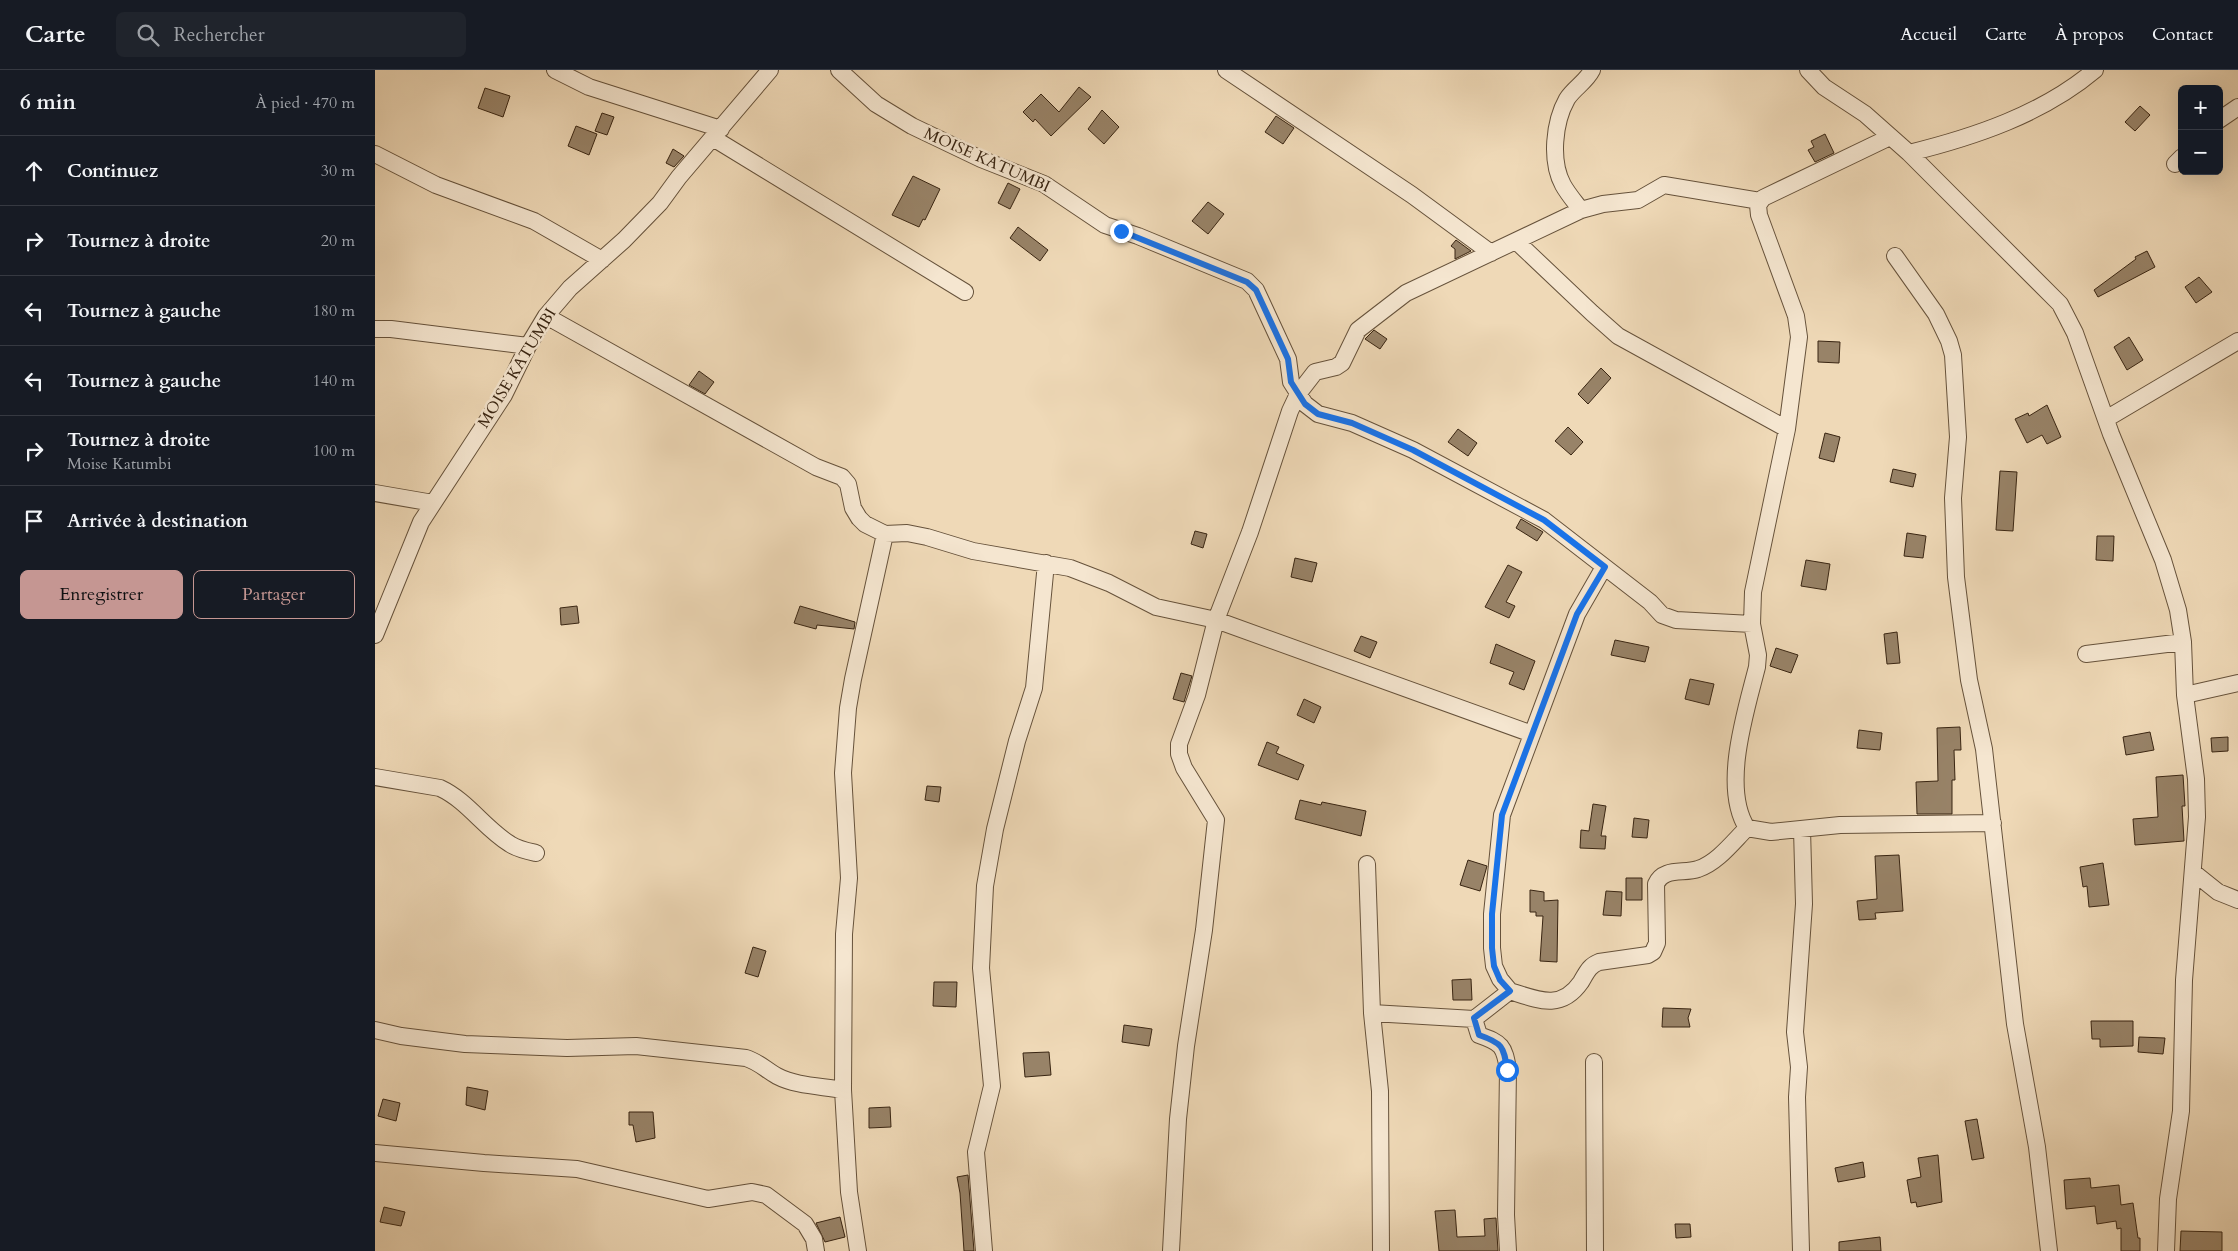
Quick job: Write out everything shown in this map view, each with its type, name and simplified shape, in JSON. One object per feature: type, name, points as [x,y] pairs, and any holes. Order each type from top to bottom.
[{"type":"street","points":[[555,70],[589,88],[717,134],[965,292]]},
{"type":"street","name":"MOISE KATUMBI","points":[[376,631],[414,536],[433,503],[504,395],[528,346],[546,316],[570,288],[624,240],[660,203],[679,177],[770,70]]},
{"type":"street","name":"MOISE KATUMBI","points":[[839,70],[876,104],[912,126],[981,159],[1044,184],[1105,225],[1138,236],[1247,282],[1256,290],[1288,359],[1291,382],[1298,394]]},
{"type":"street","points":[[1226,70],[1412,195],[1491,253]]},
{"type":"street","points":[[1581,210],[1562,183],[1555,146],[1556,128],[1568,97],[1589,76],[1592,70]]},
{"type":"street","points":[[1808,70],[1823,87],[1865,114],[1909,153],[2060,304],[2075,333],[2106,418],[2163,560],[2178,610],[2183,642],[2185,695],[2196,779],[2197,817],[2185,980],[2181,1111],[2168,1199],[2166,1251]]},
{"type":"street","points":[[1909,153],[1935,147],[2012,120],[2075,85],[2095,70]]},
{"type":"street","points":[[2223,117],[2238,107]]},
{"type":"street","points":[[1171,1251],[1178,1119],[1185,1055],[1204,930],[1216,820],[1184,768],[1179,754],[1179,744],[1197,695],[1215,620],[1250,532],[1290,411],[1298,394],[1315,372],[1336,367],[1342,362],[1358,330],[1406,294],[1581,210],[1603,204],[1638,200],[1665,185],[1760,201],[1890,137]]},
{"type":"street","points":[[375,154],[436,185],[534,221],[602,260]]},
{"type":"street","points":[[1760,201],[1759,215],[1797,323],[1797,356],[1787,429],[1753,592],[1752,624],[1758,655],[1757,667],[1739,744],[1736,768],[1738,813],[1747,828],[1771,832],[1840,825],[1993,823]]},
{"type":"street","points":[[1516,241],[1619,336],[1787,429]]},
{"type":"street","points":[[1895,256],[1936,314],[1949,341],[1953,355],[1958,437],[1953,498],[1956,577],[1969,680],[1984,749],[2015,1024],[2037,1147],[2049,1251]]},
{"type":"street","points":[[546,316],[816,467],[842,476],[848,484],[853,508],[859,518],[865,524],[885,534],[907,533],[973,551],[1070,568],[1101,580],[1156,606],[1215,620],[1532,734]]},
{"type":"street","points":[[375,329],[391,329],[528,346]]},
{"type":"street","points":[[2106,418],[2238,342]]},
{"type":"street","points":[[1298,394],[1305,404],[1318,414],[1352,423],[1413,450],[1544,520],[1650,602],[1662,615],[1676,620],[1752,624]]},
{"type":"street","points":[[375,493],[433,503]]},
{"type":"street","points":[[858,1251],[849,1192],[843,1090],[844,934],[849,878],[843,773],[848,708],[853,679],[885,534]]},
{"type":"street","points":[[984,1251],[976,1152],[992,1086],[981,968],[985,886],[997,820],[1017,741],[1035,688],[1046,563]]},
{"type":"street","points":[[1605,567],[1577,614],[1502,815],[1492,914],[1494,966],[1500,980],[1510,991],[1549,1002],[1566,997],[1574,991],[1592,965],[1648,955],[1653,952],[1657,943],[1656,884],[1658,878],[1664,874],[1699,869],[1718,857],[1747,828]]},
{"type":"street","points":[[2086,654],[2183,642]]},
{"type":"street","points":[[2185,695],[2238,682]]},
{"type":"street","points":[[375,777],[445,790],[472,810],[511,845],[536,853]]},
{"type":"street","points":[[1801,1251],[1797,1098],[1799,1067],[1795,1032],[1804,886],[1802,829]]},
{"type":"street","points":[[1367,864],[1372,1013],[1380,1090],[1381,1251]]},
{"type":"street","points":[[2193,872],[2218,892],[2238,900]]},
{"type":"street","points":[[1372,1013],[1474,1018],[1510,991]]},
{"type":"street","points":[[1474,1018],[1479,1035],[1497,1041],[1502,1047],[1507,1070],[1505,1214],[1508,1251]]},
{"type":"street","points":[[375,1030],[401,1036],[465,1044],[567,1048],[636,1046],[747,1058],[759,1062],[770,1072],[790,1081],[843,1090]]},
{"type":"street","points":[[1593,1062],[1595,1251]]},
{"type":"street","points":[[375,1153],[521,1166],[567,1167],[708,1199],[752,1192],[766,1195],[805,1224],[814,1239],[816,1251]]},
{"type":"building","points":[[1079,87],[1091,97],[1051,136],[1035,119],[1033,122],[1023,112],[1041,94],[1059,112]]},
{"type":"building","points":[[485,88],[510,96],[503,117],[478,108]]},
{"type":"building","points":[[2140,106],[2150,115],[2135,131],[2125,122]]},
{"type":"building","points":[[1102,110],[1119,127],[1104,144],[1088,129]]},
{"type":"building","points":[[602,113],[614,117],[607,135],[595,131]]},
{"type":"building","points":[[1276,116],[1294,128],[1283,144],[1265,132]]},
{"type":"building","points":[[576,126],[597,134],[589,155],[568,146]]},
{"type":"building","points":[[1825,134],[1834,153],[1815,162],[1808,150],[1814,147],[1811,141]]},
{"type":"building","points":[[673,149],[684,156],[674,167],[666,163]]},
{"type":"building","points":[[913,176],[940,189],[925,220],[923,219],[919,227],[892,215]]},
{"type":"building","points":[[1008,183],[1020,189],[1010,209],[998,203]]},
{"type":"building","points":[[1208,202],[1224,214],[1208,234],[1192,221]]},
{"type":"building","points":[[1018,227],[1048,250],[1040,261],[1010,238]]},
{"type":"building","points":[[1456,240],[1471,251],[1455,259],[1455,249],[1451,246]]},
{"type":"building","points":[[2147,251],[2155,267],[2098,297],[2094,290],[2136,259],[2135,257]]},
{"type":"building","points":[[2199,277],[2212,292],[2196,303],[2185,287]]},
{"type":"building","points":[[1374,330],[1387,339],[1380,349],[1365,339]]},
{"type":"building","points":[[2129,337],[2143,360],[2127,370],[2114,347]]},
{"type":"building","points":[[1818,341],[1840,342],[1839,363],[1818,362]]},
{"type":"building","points":[[1601,368],[1611,378],[1588,404],[1578,394]]},
{"type":"building","points":[[699,371],[714,382],[705,394],[689,385]]},
{"type":"building","points":[[2047,405],[2061,437],[2047,444],[2042,435],[2027,443],[2015,419],[2028,413],[2029,416]]},
{"type":"building","points":[[1568,427],[1583,442],[1571,455],[1555,441]]},
{"type":"building","points":[[1458,429],[1477,443],[1468,456],[1448,442]]},
{"type":"building","points":[[1825,433],[1840,437],[1834,462],[1819,458]]},
{"type":"building","points":[[1893,469],[1916,474],[1913,487],[1890,482]]},
{"type":"building","points":[[2000,471],[2017,472],[2013,531],[1996,530]]},
{"type":"building","points":[[1521,519],[1543,532],[1537,541],[1516,528]]},
{"type":"building","points":[[1195,531],[1207,534],[1203,548],[1191,544]]},
{"type":"building","points":[[1907,533],[1926,536],[1923,558],[1904,556]]},
{"type":"building","points":[[2097,536],[2114,536],[2113,561],[2096,560]]},
{"type":"building","points":[[1295,558],[1317,563],[1312,582],[1291,577]]},
{"type":"building","points":[[1806,560],[1830,564],[1826,590],[1801,586]]},
{"type":"building","points":[[1508,565],[1522,572],[1506,602],[1515,606],[1509,618],[1485,607]]},
{"type":"building","points":[[577,606],[579,623],[561,625],[560,608]]},
{"type":"building","points":[[800,606],[855,622],[854,629],[817,625],[816,629],[794,623]]},
{"type":"building","points":[[1897,632],[1900,663],[1887,664],[1884,634]]},
{"type":"building","points":[[1361,636],[1377,642],[1370,658],[1354,651]]},
{"type":"building","points":[[1615,640],[1649,647],[1645,662],[1611,655]]},
{"type":"building","points":[[1496,644],[1535,661],[1524,690],[1509,684],[1514,672],[1490,663]]},
{"type":"building","points":[[1776,648],[1798,655],[1791,673],[1770,666]]},
{"type":"building","points":[[1181,673],[1192,676],[1184,702],[1173,699]]},
{"type":"building","points":[[1690,679],[1714,684],[1709,705],[1685,699]]},
{"type":"building","points":[[1304,699],[1321,707],[1314,723],[1297,715]]},
{"type":"building","points":[[1960,727],[1961,750],[1954,750],[1955,780],[1952,780],[1952,814],[1917,814],[1916,782],[1938,781],[1937,728]]},
{"type":"building","points":[[1859,730],[1882,733],[1880,750],[1857,748]]},
{"type":"building","points":[[2150,732],[2154,750],[2126,755],[2123,737]]},
{"type":"building","points":[[2228,737],[2228,751],[2212,752],[2211,738]]},
{"type":"building","points":[[1267,742],[1279,747],[1276,753],[1304,765],[1298,780],[1258,765]]},
{"type":"building","points":[[2183,775],[2185,806],[2182,806],[2184,841],[2135,845],[2133,819],[2158,817],[2156,777]]},
{"type":"building","points":[[927,786],[941,787],[939,802],[925,800]]},
{"type":"building","points":[[1300,800],[1321,805],[1322,802],[1366,811],[1361,836],[1295,819]]},
{"type":"building","points":[[1593,804],[1606,806],[1601,836],[1606,836],[1605,849],[1580,848],[1581,830],[1589,831]]},
{"type":"building","points":[[1634,818],[1649,820],[1647,838],[1632,837]]},
{"type":"building","points":[[1899,855],[1903,911],[1875,913],[1876,919],[1859,920],[1857,901],[1877,899],[1875,856]]},
{"type":"building","points":[[1468,860],[1487,866],[1480,891],[1460,885]]},
{"type":"building","points":[[2103,863],[2109,905],[2089,907],[2087,886],[2083,887],[2080,867]]},
{"type":"building","points":[[1626,878],[1642,878],[1642,900],[1626,900]]},
{"type":"building","points":[[1530,890],[1544,892],[1544,901],[1558,900],[1557,962],[1540,961],[1543,916],[1536,916],[1536,912],[1530,912]]},
{"type":"building","points":[[1606,891],[1622,892],[1621,916],[1603,915]]},
{"type":"building","points":[[753,947],[766,951],[758,977],[745,973]]},
{"type":"building","points":[[1471,979],[1472,1000],[1453,1000],[1452,980]]},
{"type":"building","points":[[934,982],[957,982],[956,1007],[933,1006]]},
{"type":"building","points":[[1663,1008],[1691,1009],[1688,1018],[1690,1027],[1662,1027]]},
{"type":"building","points":[[2091,1021],[2133,1021],[2133,1046],[2100,1047],[2100,1039],[2092,1039]]},
{"type":"building","points":[[1124,1025],[1152,1029],[1149,1046],[1122,1042]]},
{"type":"building","points":[[2139,1037],[2165,1038],[2163,1054],[2138,1052]]},
{"type":"building","points":[[1049,1052],[1051,1075],[1025,1077],[1023,1053]]},
{"type":"building","points":[[467,1087],[488,1091],[485,1110],[466,1105]]},
{"type":"building","points":[[383,1099],[400,1103],[396,1121],[378,1116]]},
{"type":"building","points":[[890,1107],[891,1127],[869,1128],[869,1108]]},
{"type":"building","points":[[629,1112],[653,1112],[655,1138],[636,1142],[633,1125],[629,1125]]},
{"type":"building","points":[[1977,1119],[1984,1158],[1972,1160],[1965,1121]]},
{"type":"building","points":[[1938,1155],[1942,1202],[1917,1207],[1916,1202],[1911,1203],[1907,1180],[1921,1177],[1918,1158]]},
{"type":"building","points":[[1863,1162],[1865,1177],[1838,1182],[1835,1168]]},
{"type":"building","points":[[968,1175],[974,1251],[964,1251],[957,1177]]},
{"type":"building","points":[[2090,1178],[2091,1188],[2119,1185],[2121,1205],[2133,1203],[2138,1238],[2140,1238],[2140,1251],[2121,1251],[2121,1228],[2117,1229],[2116,1221],[2097,1224],[2095,1206],[2066,1209],[2064,1180]]},
{"type":"building","points":[[384,1207],[405,1212],[401,1226],[380,1222]]},
{"type":"building","points":[[1455,1210],[1457,1237],[1485,1236],[1484,1219],[1496,1218],[1498,1251],[1439,1251],[1435,1211]]},
{"type":"building","points":[[840,1217],[845,1237],[825,1242],[816,1223]]},
{"type":"building","points":[[1675,1224],[1690,1224],[1691,1237],[1676,1238]]},
{"type":"building","points":[[2181,1231],[2222,1232],[2222,1251],[2180,1251]]},
{"type":"building","points":[[1880,1237],[1881,1251],[1839,1251],[1839,1242]]},
{"type":"route","points":[[1121,231],[1138,236],[1239,277],[1256,290],[1288,359],[1291,382],[1305,404],[1318,414],[1352,423],[1413,450],[1544,520],[1605,567],[1577,614],[1502,815],[1492,914],[1492,948],[1494,966],[1500,980],[1510,991],[1474,1018],[1475,1028],[1479,1035],[1497,1041],[1502,1047],[1506,1058],[1507,1070]]}]
